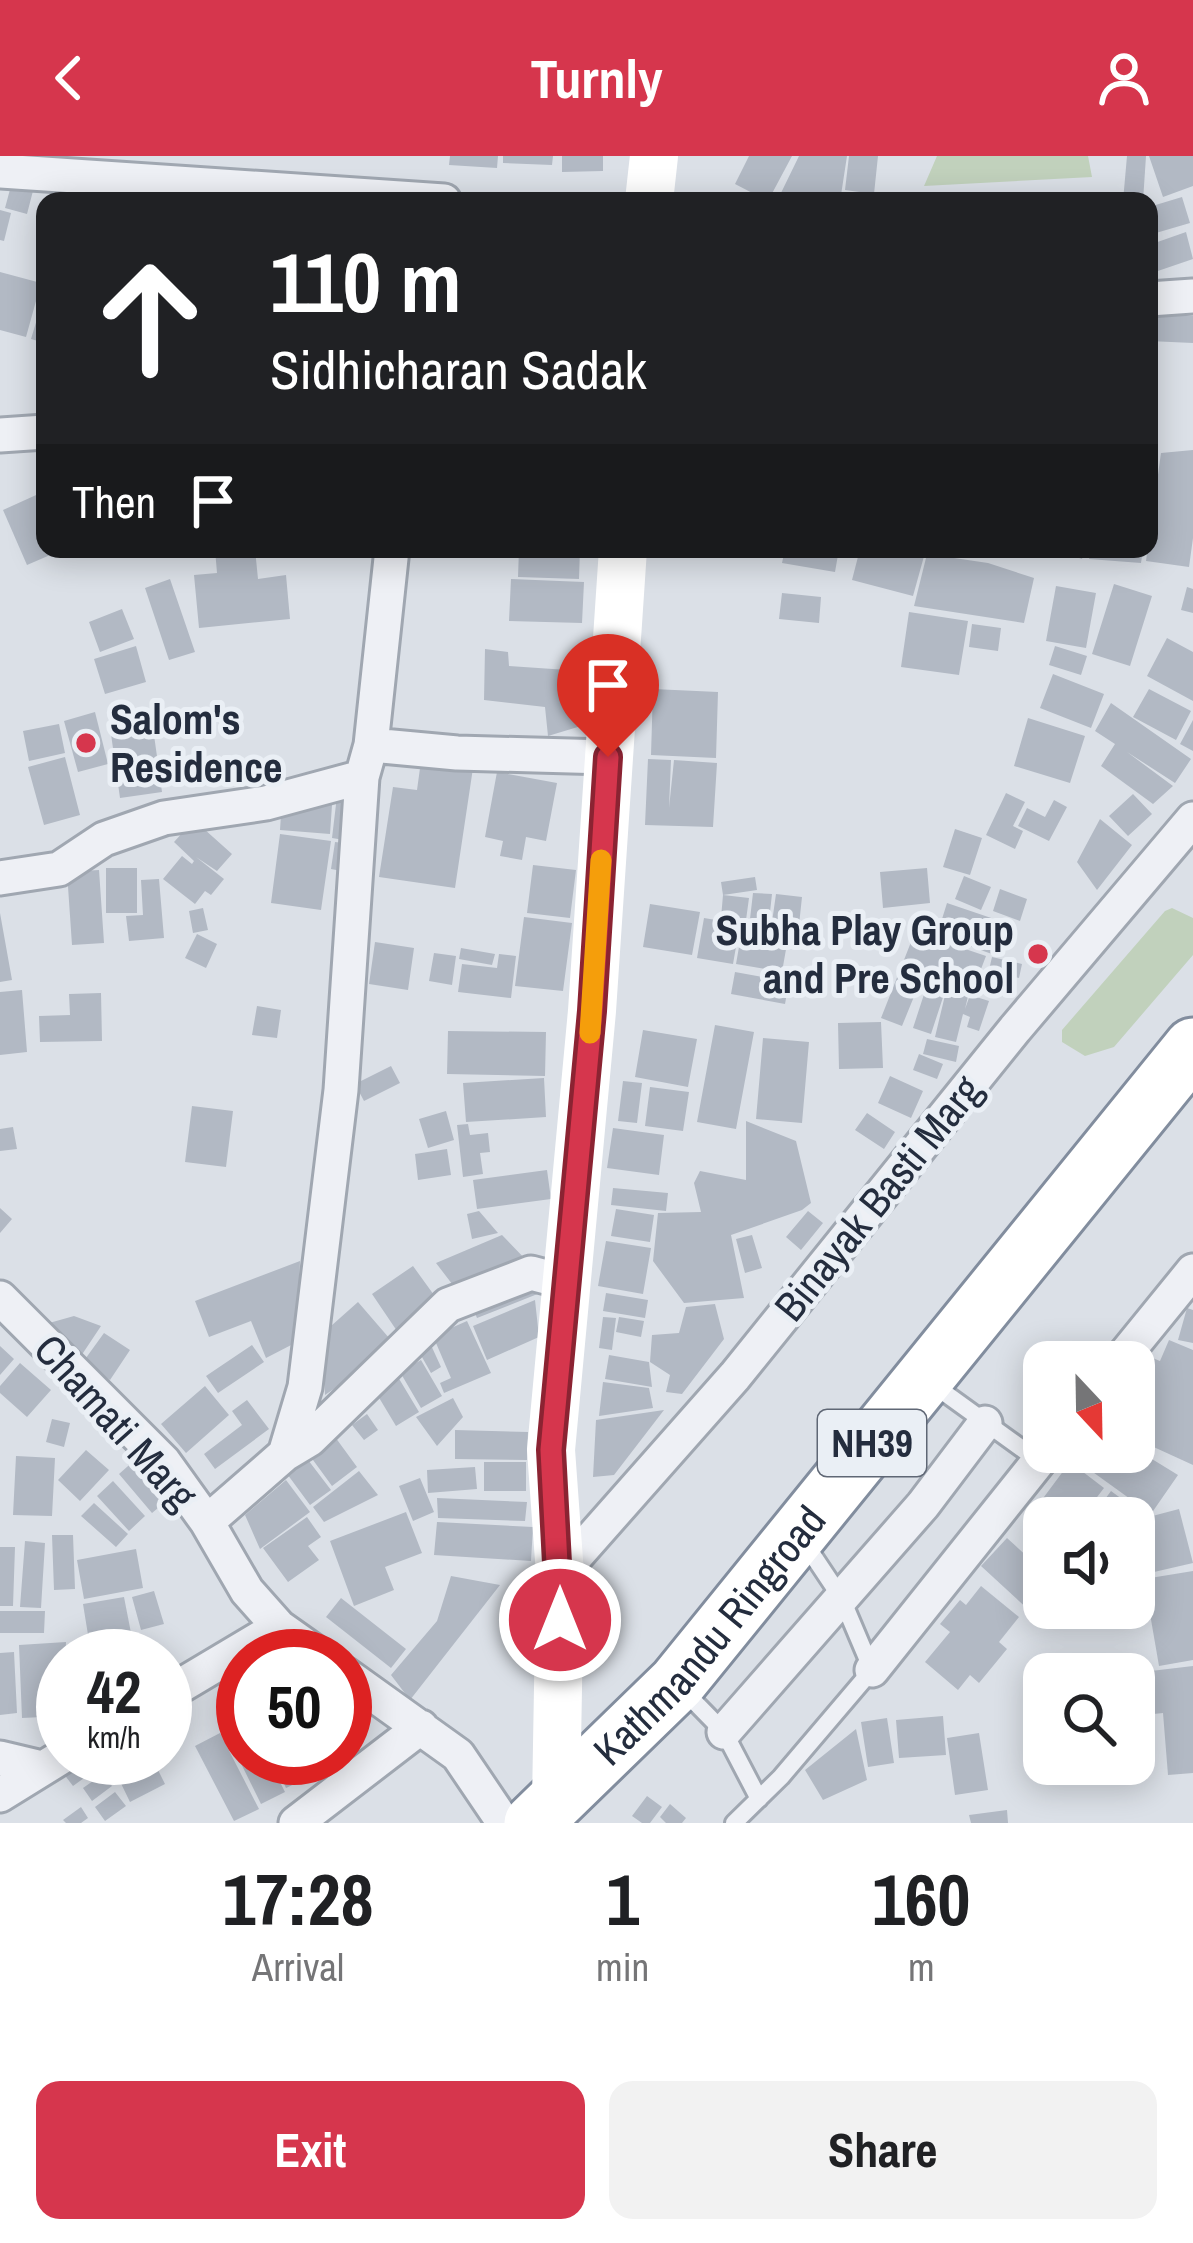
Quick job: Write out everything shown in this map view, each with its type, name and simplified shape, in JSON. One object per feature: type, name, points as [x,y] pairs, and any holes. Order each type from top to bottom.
[{"type":"highway","name":"Kathmandu Ringroad","points":[[544,1813],[677,1683],[1193,1046]]},
{"type":"main road","points":[[651,192],[654,156]]},
{"type":"main road","points":[[544,1813],[560,1574],[551,1450],[592,1011],[622,558]]},
{"type":"street","points":[[0,172],[68,165],[343,192]]},
{"type":"street","points":[[1158,298],[1193,296]]},
{"type":"street","points":[[0,434],[36,432]]},
{"type":"street","points":[[285,1454],[305,1387],[341,1090],[367,761],[391,558]]},
{"type":"street","points":[[0,878],[59,869],[104,839],[164,818],[266,803],[367,761],[457,753],[608,757]]},
{"type":"street","name":"Binayak Basti Marg","points":[[560,1574],[735,1376],[1015,1029],[1193,819]]},
{"type":"street","points":[[1136,1341],[1193,1271]]},
{"type":"street","points":[[207,1522],[285,1454],[310,1439],[448,1305],[531,1273],[568,1282]]},
{"type":"street","name":"Chamati Marg","points":[[0,1298],[164,1462],[207,1522],[247,1592],[282,1629]]},
{"type":"street","points":[[724,1732],[923,1505],[985,1423]]},
{"type":"street","points":[[872,1670],[1028,1473]]},
{"type":"street","points":[[192,1679],[279,1627]]},
{"type":"street","points":[[372,1692],[458,1755],[504,1823]]},
{"type":"street","points":[[296,1823],[421,1727]]},
{"type":"street","points":[[0,1758],[36,1761]]},
{"type":"street","points":[[0,1795],[36,1772]]},
{"type":"lane","points":[[925,1379],[1023,1445]]},
{"type":"lane","points":[[734,1823],[872,1670],[842,1599],[798,1534]]},
{"type":"lane","points":[[677,1683],[724,1732],[759,1799]]},
{"type":"green space","points":[[937,156],[1088,156],[1092,177],[924,186]]},
{"type":"green space","points":[[1172,908],[1193,918],[1193,955],[1114,1047],[1085,1056],[1062,1042],[1062,1030]]},
{"type":"building","points":[[450,156],[498,156],[497,168],[449,165]]},
{"type":"building","points":[[503,156],[553,156],[552,165],[503,163]]},
{"type":"building","points":[[562,156],[603,156],[603,171],[562,172]]},
{"type":"building","points":[[749,156],[792,156],[773,192],[751,192],[735,184]]},
{"type":"building","points":[[799,156],[847,156],[841,192],[781,192]]},
{"type":"building","points":[[849,156],[878,156],[874,192],[845,190]]},
{"type":"building","points":[[1127,156],[1146,156],[1144,192],[1124,192]]},
{"type":"building","points":[[1149,156],[1193,156],[1193,186],[1163,197]]},
{"type":"building","points":[[12,182],[34,187],[27,214],[5,208]]},
{"type":"building","points":[[56,185],[97,186],[97,192],[56,192]]},
{"type":"building","points":[[1182,197],[1190,223],[1158,232],[1158,204]]},
{"type":"building","points":[[0,210],[11,213],[4,241],[0,240]]},
{"type":"building","points":[[1186,232],[1193,259],[1158,271],[1158,242]]},
{"type":"building","points":[[0,272],[36,282],[26,337],[0,330]]},
{"type":"building","points":[[1158,314],[1193,316],[1193,343],[1158,341]]},
{"type":"building","points":[[1193,450],[1189,567],[1146,561],[1158,558],[1161,453]]},
{"type":"building","points":[[36,495],[36,558],[43,558],[27,565],[3,510]]},
{"type":"building","points":[[216,558],[256,558],[258,579],[286,575],[290,619],[199,628],[194,575],[217,573]]},
{"type":"building","points":[[519,558],[580,558],[579,579],[518,577]]},
{"type":"building","points":[[783,558],[837,558],[835,572],[782,563]]},
{"type":"building","points":[[858,558],[924,558],[913,596],[852,580]]},
{"type":"building","points":[[926,558],[988,563],[1034,578],[1024,623],[914,606]]},
{"type":"building","points":[[1089,558],[1142,558],[1141,563]]},
{"type":"building","points":[[170,579],[195,652],[169,660],[145,588]]},
{"type":"building","points":[[511,579],[584,582],[582,623],[509,621]]},
{"type":"building","points":[[1114,584],[1152,596],[1130,666],[1092,654]]},
{"type":"building","points":[[1056,586],[1096,593],[1086,648],[1046,641]]},
{"type":"building","points":[[1187,587],[1193,589],[1193,613],[1181,610]]},
{"type":"building","points":[[782,593],[821,597],[819,623],[779,619]]},
{"type":"building","points":[[122,609],[134,639],[100,652],[89,622]]},
{"type":"building","points":[[909,612],[968,621],[959,675],[901,667]]},
{"type":"building","points":[[972,624],[1001,628],[998,651],[969,647]]},
{"type":"building","points":[[1167,638],[1193,652],[1193,701],[1147,676]]},
{"type":"building","points":[[136,646],[146,682],[105,694],[94,659]]},
{"type":"building","points":[[1055,646],[1087,656],[1081,675],[1049,665]]},
{"type":"building","points":[[485,649],[508,652],[509,666],[582,671],[581,726],[548,736],[545,707],[484,700]]},
{"type":"building","points":[[1053,674],[1104,694],[1091,728],[1040,708]]},
{"type":"building","points":[[653,689],[718,692],[716,758],[651,755]]},
{"type":"building","points":[[1149,689],[1191,711],[1176,740],[1133,717]]},
{"type":"building","points":[[1111,703],[1191,759],[1175,783],[1127,752],[1173,786],[1153,804],[1101,766],[1115,744],[1095,731]]},
{"type":"building","name":"Salom's Residence","points":[[95,712],[108,764],[78,772],[64,721]]},
{"type":"building","points":[[1028,718],[1085,736],[1070,783],[1014,766]]},
{"type":"building","points":[[1193,720],[1193,751],[1180,744]]},
{"type":"building","points":[[59,724],[65,753],[29,761],[23,731]]},
{"type":"building","points":[[153,728],[162,792],[120,798],[111,734]]},
{"type":"building","points":[[65,757],[80,815],[44,825],[28,767]]},
{"type":"building","points":[[648,759],[671,760],[669,808],[674,760],[717,763],[713,827],[645,825]]},
{"type":"building","points":[[421,761],[473,768],[455,888],[379,877],[393,787],[417,790]]},
{"type":"building","points":[[497,772],[557,783],[546,841],[526,837],[522,860],[500,856],[503,841],[485,837]]},
{"type":"building","points":[[1006,793],[1025,802],[1013,826],[1023,831],[1015,849],[986,835]]},
{"type":"building","points":[[1133,794],[1152,814],[1128,836],[1109,816]]},
{"type":"building","points":[[337,796],[356,798],[350,841],[332,838]]},
{"type":"building","points":[[282,800],[332,805],[330,834],[280,830]]},
{"type":"building","points":[[1054,800],[1067,807],[1049,841],[1018,826],[1027,808],[1045,817]]},
{"type":"building","points":[[1100,819],[1132,845],[1097,890],[1077,862]]},
{"type":"building","points":[[194,820],[232,854],[217,871],[196,857],[224,879],[211,895],[205,891],[195,904],[163,879],[182,856],[194,861],[174,842]]},
{"type":"building","points":[[955,829],[982,838],[970,875],[943,867]]},
{"type":"building","points":[[280,834],[331,841],[321,910],[271,903]]},
{"type":"building","points":[[335,842],[352,844],[347,872],[331,869]]},
{"type":"building","points":[[533,865],[576,870],[570,918],[527,913]]},
{"type":"building","points":[[106,868],[137,868],[137,913],[106,913]]},
{"type":"building","points":[[927,868],[930,903],[883,908],[880,872]]},
{"type":"building","points":[[99,870],[104,943],[72,945],[67,872]]},
{"type":"building","points":[[964,876],[991,887],[981,910],[955,899]]},
{"type":"building","points":[[755,877],[757,890],[723,895],[721,882]]},
{"type":"building","points":[[159,879],[164,938],[129,941],[126,916],[143,915],[141,880]]},
{"type":"building","points":[[1000,889],[1027,899],[1020,921],[993,911]]},
{"type":"building","points":[[753,893],[772,894],[769,921],[750,919]]},
{"type":"building","points":[[776,894],[802,897],[799,925],[772,922]]},
{"type":"building","points":[[723,895],[749,898],[746,920],[721,918]]},
{"type":"building","points":[[947,903],[1003,922],[992,954],[937,935]]},
{"type":"building","points":[[650,904],[700,912],[692,955],[643,947]]},
{"type":"building","points":[[203,908],[208,930],[193,933],[189,911]]},
{"type":"building","points":[[0,913],[12,980],[0,982]]},
{"type":"building","points":[[524,917],[572,923],[563,991],[515,986]]},
{"type":"building","points":[[704,918],[740,924],[733,964],[697,958]]},
{"type":"building","points":[[742,930],[788,938],[782,972],[736,964]]},
{"type":"building","points":[[915,932],[986,956],[973,990],[924,972],[902,1026],[881,1018]]},
{"type":"building","points":[[197,934],[217,944],[206,968],[185,958]]},
{"type":"building","points":[[375,942],[414,948],[408,990],[369,984]]},
{"type":"building","points":[[461,948],[495,954],[492,965],[459,959]]},
{"type":"building","points":[[434,953],[456,956],[452,985],[429,981]]},
{"type":"building","points":[[499,954],[516,956],[511,998],[458,992],[462,964],[497,968]]},
{"type":"building","points":[[992,957],[1022,964],[1019,978],[989,970]]},
{"type":"building","points":[[735,972],[789,982],[785,1004],[731,994]]},
{"type":"building","points":[[985,972],[1013,982],[1008,997],[979,987]]},
{"type":"building","points":[[929,979],[947,985],[931,1034],[913,1028]]},
{"type":"building","points":[[947,987],[969,992],[965,1009],[970,995],[989,1001],[979,1031],[967,1027],[970,1017],[963,1014],[956,1042],[935,1037]]},
{"type":"building","points":[[22,990],[27,1052],[0,1055],[0,992]]},
{"type":"building","points":[[101,993],[102,1041],[40,1042],[39,1016],[70,1015],[69,994]]},
{"type":"building","points":[[257,1006],[281,1010],[277,1038],[252,1035]]},
{"type":"building","points":[[881,1022],[883,1068],[839,1069],[838,1023]]},
{"type":"building","points":[[715,1025],[754,1032],[736,1129],[697,1122]]},
{"type":"building","points":[[643,1030],[697,1039],[688,1087],[635,1077]]},
{"type":"building","points":[[448,1031],[546,1032],[545,1076],[447,1074]]},
{"type":"building","points":[[763,1038],[809,1042],[802,1123],[756,1119]]},
{"type":"building","points":[[927,1039],[959,1046],[956,1062],[923,1054]]},
{"type":"building","points":[[919,1054],[943,1064],[937,1079],[913,1070]]},
{"type":"building","points":[[391,1066],[400,1083],[364,1101],[355,1084]]},
{"type":"building","points":[[890,1076],[923,1091],[911,1118],[878,1103]]},
{"type":"building","points":[[544,1078],[546,1117],[466,1122],[463,1083]]},
{"type":"building","points":[[623,1081],[642,1083],[637,1123],[618,1121]]},
{"type":"building","points":[[650,1087],[689,1092],[683,1131],[645,1126]]},
{"type":"building","points":[[192,1106],[233,1111],[226,1167],[185,1162]]},
{"type":"building","points":[[446,1111],[454,1140],[428,1148],[419,1119]]},
{"type":"building","points":[[867,1113],[895,1132],[884,1149],[855,1130]]},
{"type":"building","points":[[746,1121],[796,1141],[811,1203],[731,1235],[744,1298],[684,1303],[653,1261],[658,1213],[701,1212],[694,1183],[700,1171],[746,1180]]},
{"type":"building","points":[[468,1124],[470,1135],[488,1133],[490,1152],[480,1153],[483,1174],[463,1177],[457,1125]]},
{"type":"building","points":[[13,1127],[17,1149],[0,1151],[0,1129]]},
{"type":"building","points":[[613,1128],[664,1135],[659,1175],[607,1168]]},
{"type":"building","points":[[447,1149],[451,1175],[418,1180],[415,1154]]},
{"type":"building","points":[[547,1170],[551,1199],[477,1209],[473,1180]]},
{"type":"building","points":[[613,1188],[668,1193],[666,1211],[611,1205]]},
{"type":"building","points":[[0,1208],[12,1219],[0,1233]]},
{"type":"building","points":[[616,1209],[654,1215],[650,1242],[611,1236]]},
{"type":"building","points":[[479,1211],[498,1233],[472,1239],[467,1214]]},
{"type":"building","points":[[808,1211],[823,1223],[801,1250],[786,1237]]},
{"type":"building","points":[[502,1235],[530,1264],[459,1293],[436,1263]]},
{"type":"building","points":[[752,1235],[762,1268],[745,1273],[736,1239]]},
{"type":"building","points":[[606,1241],[651,1248],[643,1294],[598,1286]]},
{"type":"building","points":[[300,1261],[297,1342],[266,1358],[251,1321],[209,1337],[195,1301]]},
{"type":"building","points":[[413,1266],[439,1302],[397,1331],[372,1294]]},
{"type":"building","points":[[534,1277],[540,1293],[477,1318],[470,1301]]},
{"type":"building","points":[[606,1293],[648,1300],[645,1318],[603,1311]]},
{"type":"building","points":[[535,1300],[539,1337],[487,1360],[473,1326]]},
{"type":"building","points":[[358,1302],[396,1346],[325,1395],[322,1334]]},
{"type":"building","points":[[715,1304],[724,1339],[682,1394],[666,1392],[670,1375],[650,1362],[652,1335],[679,1333],[686,1307]]},
{"type":"building","points":[[1187,1308],[1193,1310],[1193,1343],[1178,1340]]},
{"type":"building","points":[[74,1316],[101,1326],[79,1359],[35,1327]]},
{"type":"building","points":[[603,1317],[616,1318],[612,1350],[599,1348]]},
{"type":"building","points":[[619,1317],[644,1321],[641,1337],[616,1332]]},
{"type":"building","points":[[467,1321],[491,1373],[444,1393],[440,1383],[451,1378],[433,1336]]},
{"type":"building","points":[[104,1333],[130,1350],[110,1380],[83,1362]]},
{"type":"building","points":[[1169,1340],[1193,1350],[1193,1465],[1155,1448],[1155,1359],[1160,1361]]},
{"type":"building","points":[[430,1343],[441,1367],[431,1373],[418,1350]]},
{"type":"building","points":[[252,1345],[264,1362],[218,1393],[206,1376]]},
{"type":"building","points":[[0,1346],[14,1359],[0,1375]]},
{"type":"building","points":[[609,1355],[649,1362],[652,1387],[605,1379]]},
{"type":"building","points":[[421,1360],[442,1396],[421,1408],[400,1372]]},
{"type":"building","points":[[20,1363],[51,1390],[27,1417],[0,1393],[0,1386]]},
{"type":"building","points":[[395,1372],[419,1412],[396,1426],[372,1386]]},
{"type":"building","points":[[603,1382],[649,1388],[653,1408],[599,1416]]},
{"type":"building","points":[[205,1386],[229,1415],[186,1453],[161,1424]]},
{"type":"building","points":[[453,1398],[463,1417],[437,1446],[416,1417]]},
{"type":"building","points":[[247,1400],[269,1429],[215,1469],[204,1454],[242,1425],[232,1411]]},
{"type":"building","points":[[664,1410],[614,1475],[593,1477],[596,1420]]},
{"type":"building","points":[[367,1414],[378,1430],[364,1440],[352,1425]]},
{"type":"building","points":[[52,1419],[70,1423],[64,1447],[46,1442]]},
{"type":"building","points":[[330,1430],[357,1467],[332,1486],[305,1449]]},
{"type":"building","points":[[455,1430],[528,1432],[527,1460],[455,1459]]},
{"type":"building","points":[[86,1450],[109,1470],[80,1501],[58,1480]]},
{"type":"building","points":[[302,1452],[331,1490],[310,1505],[282,1467]]},
{"type":"building","points":[[16,1456],[55,1458],[52,1516],[13,1515]]},
{"type":"building","points":[[136,1459],[169,1499],[152,1513],[119,1474]]},
{"type":"building","points":[[1155,1461],[1178,1475],[1155,1508],[1155,1497],[1127,1497],[1094,1473],[1155,1473]]},
{"type":"building","points":[[484,1462],[526,1462],[526,1491],[484,1491]]},
{"type":"building","points":[[475,1467],[477,1489],[428,1493],[427,1470]]},
{"type":"building","points":[[359,1471],[378,1495],[324,1522],[313,1507]]},
{"type":"building","points":[[1062,1473],[1084,1473],[1104,1488],[1097,1497],[1044,1497]]},
{"type":"building","points":[[420,1478],[434,1512],[413,1521],[399,1486]]},
{"type":"building","points":[[286,1480],[310,1512],[260,1549],[245,1515]]},
{"type":"building","points":[[113,1481],[145,1516],[129,1531],[97,1496]]},
{"type":"building","points":[[437,1498],[527,1502],[525,1521],[438,1518]]},
{"type":"building","points":[[94,1503],[128,1534],[116,1547],[81,1516]]},
{"type":"building","points":[[1179,1509],[1193,1563],[1155,1572],[1155,1515]]},
{"type":"building","points":[[406,1512],[422,1553],[385,1567],[394,1590],[354,1606],[330,1541]]},
{"type":"building","points":[[307,1517],[321,1537],[308,1546],[319,1560],[288,1582],[263,1548]]},
{"type":"building","points":[[437,1522],[533,1527],[531,1561],[434,1555]]},
{"type":"building","points":[[52,1535],[73,1535],[75,1589],[54,1590]]},
{"type":"building","points":[[1007,1538],[1023,1553],[1023,1605],[981,1566]]},
{"type":"building","points":[[25,1541],[45,1543],[41,1608],[20,1607]]},
{"type":"building","points":[[0,1547],[15,1547],[13,1606],[0,1606]]},
{"type":"building","points":[[136,1549],[143,1588],[84,1599],[77,1560]]},
{"type":"building","points":[[1193,1571],[1193,1660],[1159,1666],[1153,1629],[1155,1577]]},
{"type":"building","points":[[451,1576],[500,1585],[410,1700],[391,1675],[437,1621]]},
{"type":"building","points":[[981,1586],[1019,1617],[999,1642],[1007,1649],[979,1683],[970,1675],[958,1690],[925,1662],[950,1632],[940,1624],[960,1600],[966,1605]]},
{"type":"building","points":[[154,1591],[164,1624],[141,1629],[132,1597]]},
{"type":"building","points":[[124,1597],[130,1629],[87,1629],[83,1604]]},
{"type":"building","points":[[341,1598],[406,1649],[391,1668],[372,1653],[372,1629],[341,1629],[326,1617]]},
{"type":"building","points":[[0,1611],[45,1611],[44,1629],[36,1633],[0,1633]]},
{"type":"building","points":[[36,1644],[36,1717],[22,1718],[19,1645]]},
{"type":"building","points":[[14,1652],[17,1713],[0,1715],[0,1653]]},
{"type":"building","points":[[1193,1666],[1193,1773],[1168,1775],[1163,1713],[1155,1714],[1155,1671]]},
{"type":"building","points":[[943,1716],[946,1755],[899,1758],[896,1720]]},
{"type":"building","points":[[887,1718],[894,1763],[868,1767],[861,1722]]},
{"type":"building","points":[[856,1729],[867,1780],[823,1800],[805,1770]]},
{"type":"building","points":[[979,1733],[988,1790],[955,1795],[947,1738]]},
{"type":"building","points":[[216,1735],[216,1785],[247,1785],[259,1809],[234,1821],[195,1746]]},
{"type":"building","points":[[87,1785],[112,1786],[92,1801],[83,1788]]},
{"type":"building","points":[[122,1785],[163,1785],[130,1802]]},
{"type":"building","points":[[252,1785],[282,1785],[285,1792],[261,1804]]},
{"type":"building","points":[[115,1792],[126,1806],[105,1821],[95,1807]]},
{"type":"building","points":[[647,1796],[662,1807],[650,1823],[642,1823],[632,1816]]},
{"type":"building","points":[[670,1804],[686,1818],[682,1823],[666,1823],[660,1817]]},
{"type":"building","points":[[81,1807],[88,1818],[81,1823],[63,1820]]},
{"type":"building","points":[[1007,1810],[1008,1823],[971,1823],[969,1815]]},
{"type":"slow traffic","points":[[590,1033],[601,860]]},
{"type":"place","name":"Salom's Residence","points":[[86,743]]},
{"type":"place","name":"Subha Play Group and Pre School","points":[[1038,954]]},
{"type":"route","points":[[560,1620],[551,1450],[592,1011],[608,757]]}]
